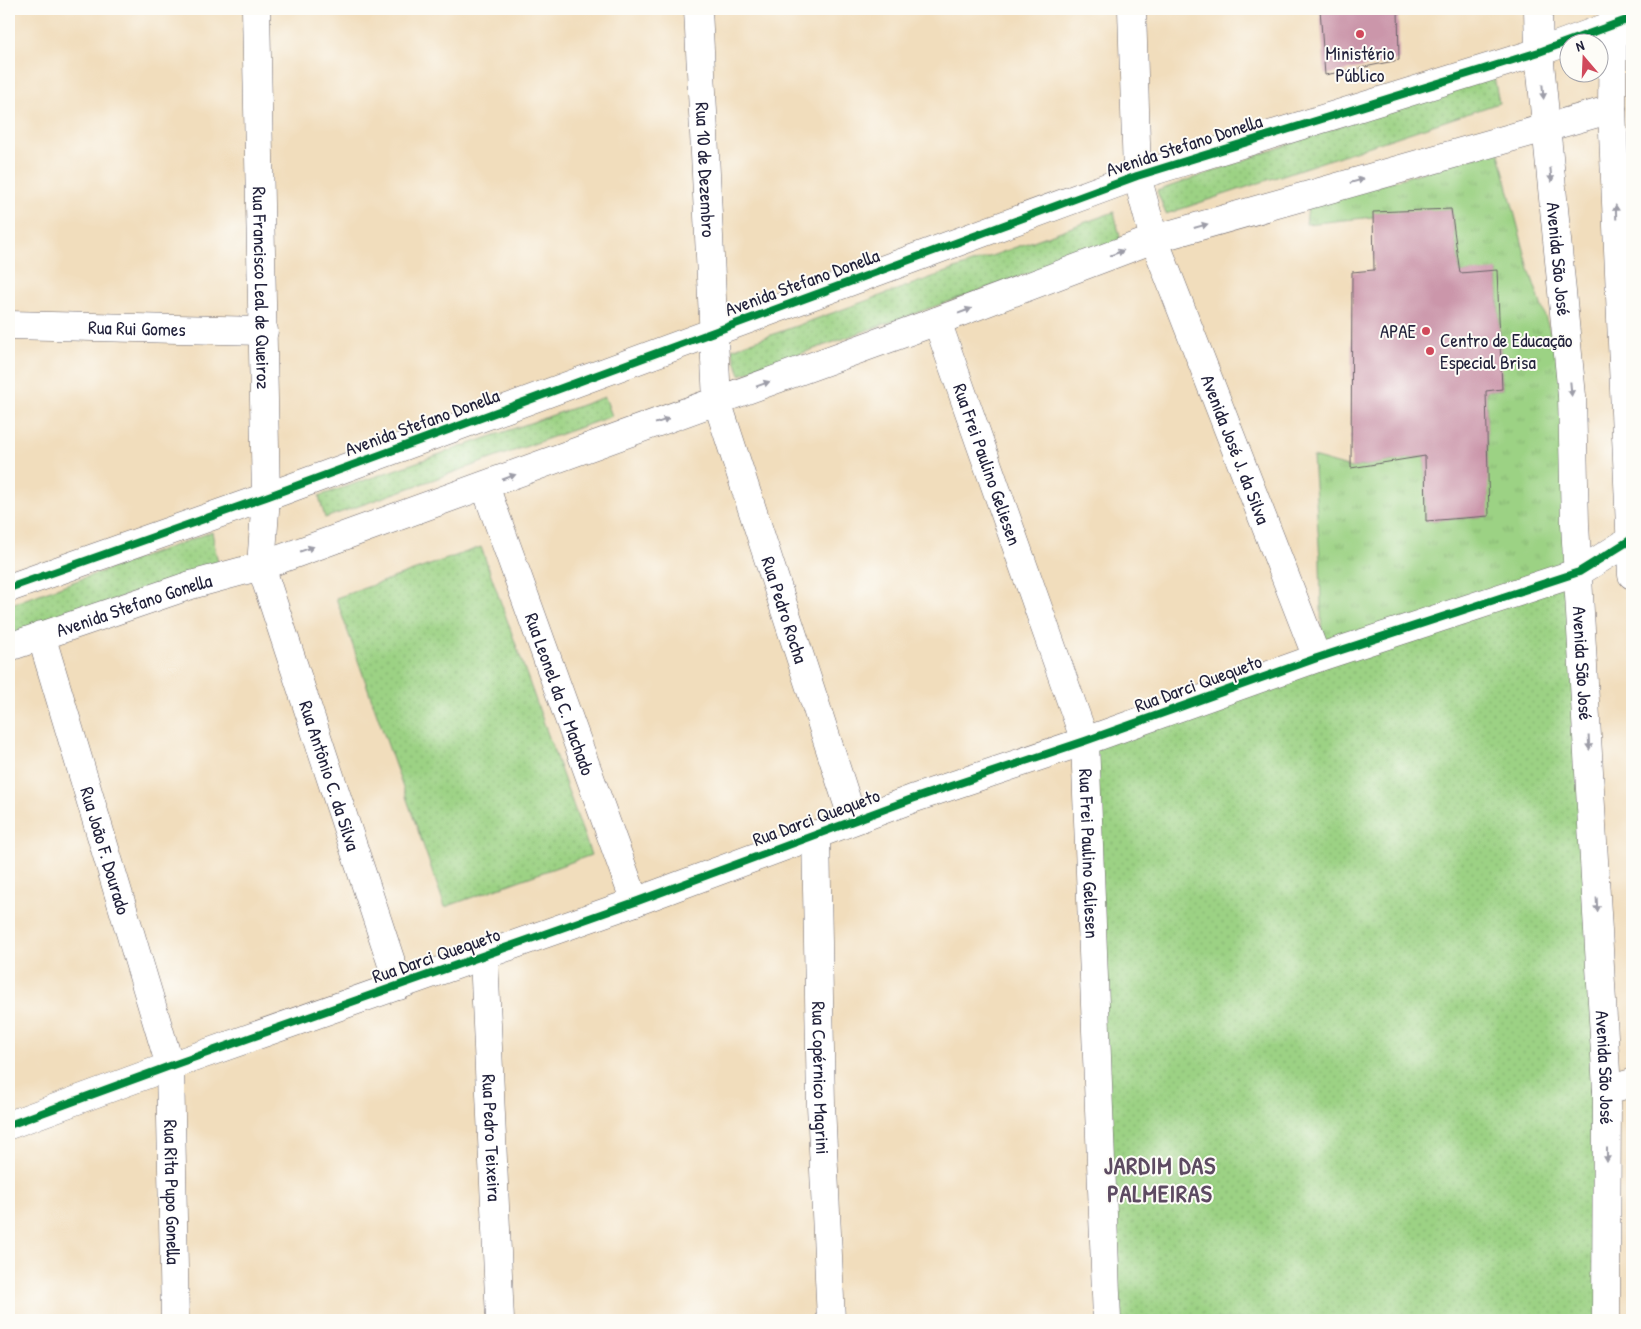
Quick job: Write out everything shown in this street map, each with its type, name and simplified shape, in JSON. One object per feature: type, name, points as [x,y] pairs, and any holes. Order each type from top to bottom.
[{"type":"street","name":"Rua Francisco Leal de Queiroz","points":[[256,9],[266,497],[261,566]]},
{"type":"street","name":"Rua 10 de Dezembro","points":[[698,9],[712,332],[717,401]]},
{"type":"street","name":"Avenida José J. da Silva","points":[[1132,9],[1137,176],[1154,239],[1317,658]]},
{"type":"street","name":"Avenida São José","points":[[1538,9],[1539,52],[1572,396],[1575,524],[1620,1086],[1606,1320]]},
{"type":"street","name":"Avenida Stefano Donella","points":[[9,588],[266,497],[1137,176],[1539,52],[1619,17]]},
{"type":"street","points":[[1619,17],[1612,108],[1632,575]]},
{"type":"street","points":[[261,566],[937,321],[1154,239],[1612,108]]},
{"type":"street","name":"Rua Frei Paulino Geliesen","points":[[937,321],[1085,741],[1107,1320]]},
{"type":"street","name":"Rua Rui Gomes","points":[[9,325],[264,331]]},
{"type":"street","name":"Rua Pedro Rocha","points":[[717,401],[853,820]]},
{"type":"street","name":"Rua Leonel da C. Machado","points":[[484,486],[635,902]]},
{"type":"street","name":"Rua Darci Quequeto","points":[[9,1125],[170,1066],[635,902],[853,820],[1085,741],[1317,658],[1579,572],[1631,539]]},
{"type":"street","name":"Avenida Stefano Gonella","points":[[9,648],[41,635],[191,586],[261,566]]},
{"type":"street","name":"Rua Antônio C. da Silva","points":[[261,566],[399,986]]},
{"type":"street","name":"Rua João F. Dourado","points":[[41,635],[170,1066]]},
{"type":"street","name":"Rua Copérnico Magrini","points":[[816,834],[821,1105],[831,1320]]},
{"type":"street","name":"Rua Pedro Teixeira","points":[[484,956],[500,1320]]},
{"type":"street","name":"Rua Rita Pupo Gonella","points":[[170,1066],[175,1320]]},
{"type":"green space","points":[[1493,72],[1499,103],[1166,214],[1157,191]]},
{"type":"green space","points":[[1498,150],[1529,269],[1572,396],[1579,572],[1322,654],[1320,559],[1313,457],[1351,468],[1425,456],[1426,521],[1488,516],[1486,391],[1502,389],[1497,271],[1460,273],[1451,209],[1306,224],[1308,206]]},
{"type":"green space","points":[[1114,212],[1121,241],[740,375],[732,349]]},
{"type":"green space","points":[[605,397],[612,416],[325,518],[319,496]]},
{"type":"green space","points":[[212,532],[218,563],[9,637],[9,605]]},
{"type":"green space","points":[[481,547],[591,855],[445,907],[336,598]]},
{"type":"green space","points":[[1579,572],[1605,1320],[1106,1320],[1085,741]]},
{"type":"building","name":"Ministério Público","points":[[1320,9],[1398,9],[1399,60],[1325,75]]},
{"type":"building","name":"APAE","points":[[1451,209],[1460,273],[1497,270],[1502,389],[1486,391],[1489,516],[1426,521],[1425,456],[1351,468],[1352,272],[1374,270],[1373,212]]},
{"type":"cycle path","points":[[9,588],[266,497],[1137,176],[1539,52],[1632,18]]},
{"type":"cycle path","points":[[9,1125],[170,1066],[635,902],[912,799],[1085,741],[1317,658],[1579,572],[1632,539]]},
{"type":"place","name":"Ministério Público","points":[[1360,34]]},
{"type":"place","name":"APAE","points":[[1426,331]]},
{"type":"place","name":"Centro de Educação Especial Brisa","points":[[1430,351]]},
{"type":"district","name":"JARDIM DAS PALMEIRAS","points":[[1160,1179]]}]
